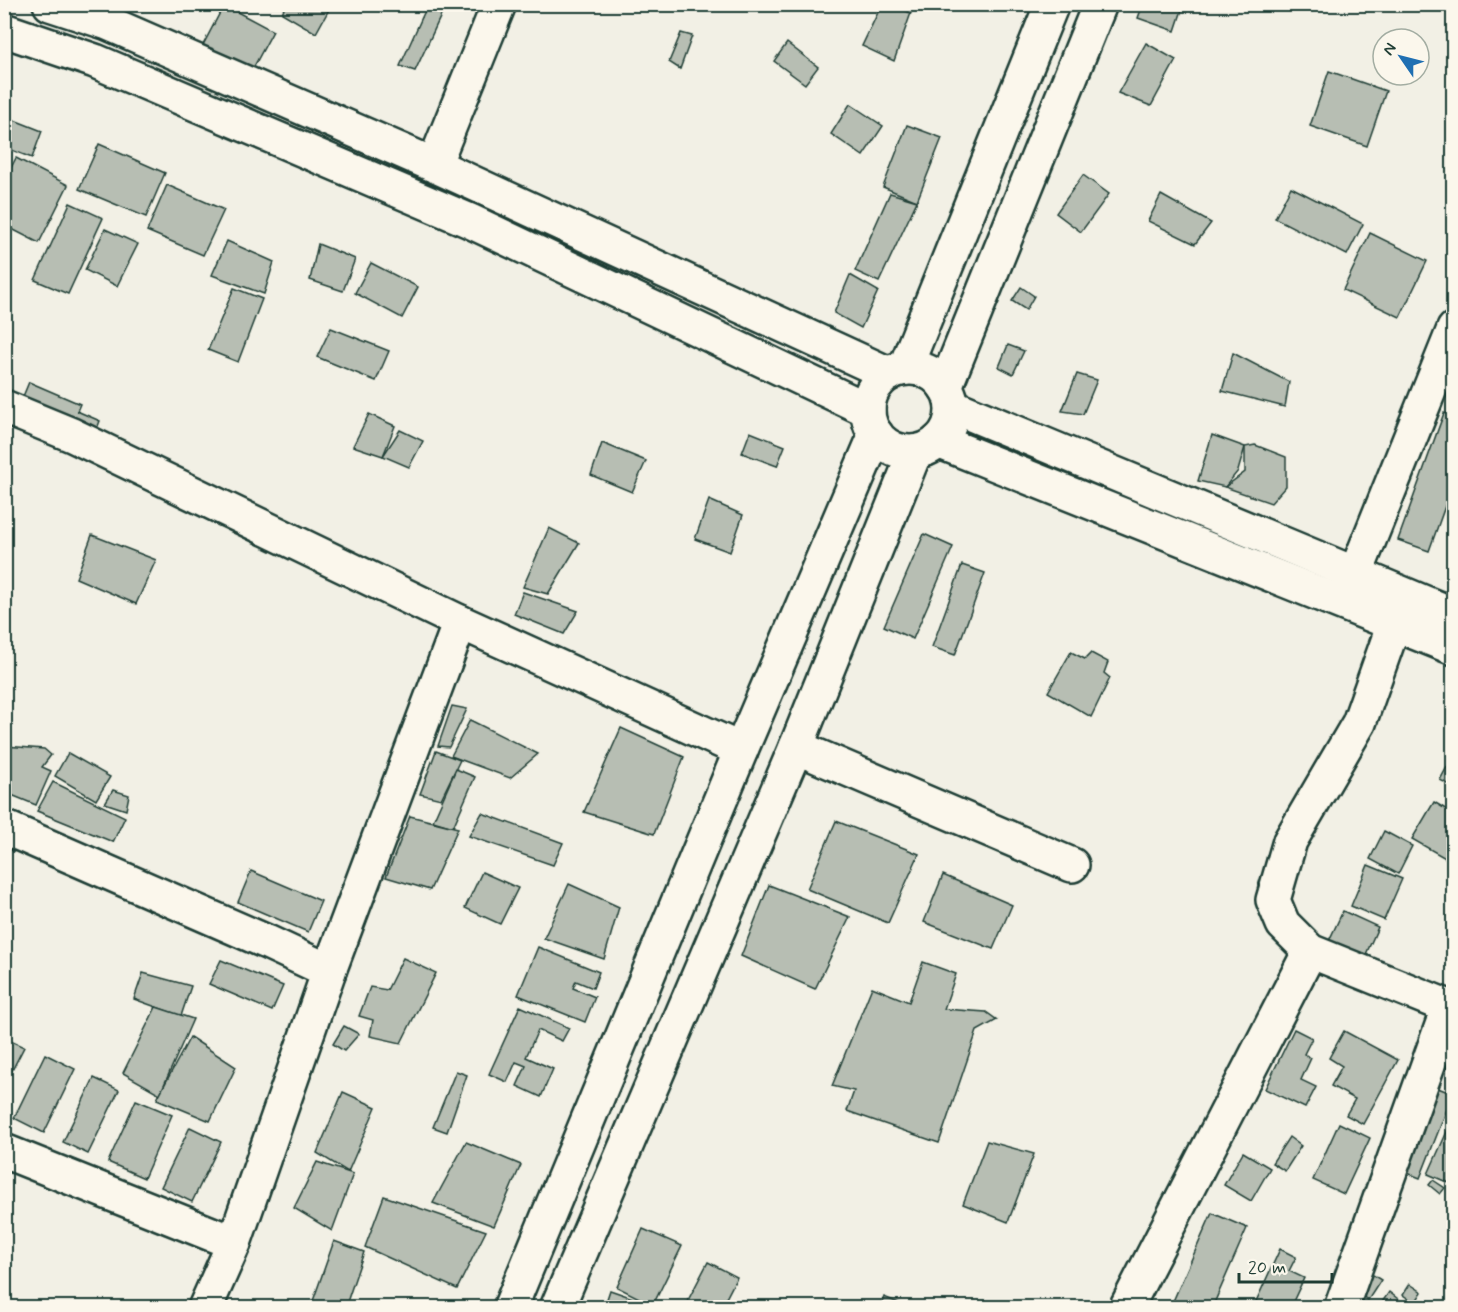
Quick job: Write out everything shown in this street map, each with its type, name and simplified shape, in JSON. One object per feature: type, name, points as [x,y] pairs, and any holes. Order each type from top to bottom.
[{"type":"street","points":[[50,4],[112,14],[434,165],[897,371]]},
{"type":"street","points":[[434,165],[500,4]]},
{"type":"street","points":[[897,371],[1052,4]]},
{"type":"street","points":[[557,1308],[926,446],[949,425],[949,396],[1100,4]]},
{"type":"street","points":[[4,30],[95,61],[470,220],[872,422],[886,445],[900,451],[926,446],[1454,648]]},
{"type":"street","points":[[1355,575],[1454,329]]},
{"type":"street","points":[[510,1308],[741,750],[872,422],[870,396],[878,383],[897,371],[921,369],[935,375],[949,396],[1355,575],[1454,615]]},
{"type":"street","points":[[4,407],[82,440],[460,622],[741,750]]},
{"type":"street","points":[[206,1308],[234,1243],[329,970],[460,622]]},
{"type":"street","points":[[1341,1308],[1451,1008],[1310,951],[1283,924],[1273,900],[1290,841],[1359,723],[1394,624]]},
{"type":"street","points":[[796,747],[1072,865]]},
{"type":"street","points":[[4,827],[329,970]]},
{"type":"street","points":[[1126,1308],[1310,951]]},
{"type":"street","points":[[4,1150],[234,1243]]},
{"type":"building","points":[[286,4],[332,4],[316,33],[282,13]]},
{"type":"building","points":[[428,4],[443,11],[415,71],[400,66]]},
{"type":"building","points":[[882,4],[911,13],[894,61],[862,46]]},
{"type":"building","points":[[1143,4],[1167,4],[1182,10],[1175,31],[1138,18]]},
{"type":"building","points":[[224,5],[273,31],[251,72],[202,47]]},
{"type":"building","points":[[681,33],[692,36],[680,69],[669,62]]},
{"type":"building","points":[[787,43],[818,67],[805,84],[774,61]]},
{"type":"building","points":[[1146,43],[1176,60],[1151,106],[1118,93]]},
{"type":"building","points":[[1329,71],[1386,91],[1367,146],[1310,126]]},
{"type":"building","points":[[850,104],[883,126],[863,156],[831,134]]},
{"type":"building","points":[[4,116],[42,131],[32,158],[4,147]]},
{"type":"building","points":[[907,125],[942,138],[917,201],[883,187]]},
{"type":"building","points":[[99,144],[165,173],[146,217],[79,189]]},
{"type":"building","points":[[16,158],[68,185],[39,243],[4,225],[4,181]]},
{"type":"building","points":[[1083,175],[1109,194],[1081,232],[1056,213]]},
{"type":"building","points":[[167,185],[224,210],[203,255],[147,231]]},
{"type":"building","points":[[1291,187],[1363,224],[1347,255],[1275,218]]},
{"type":"building","points":[[890,193],[917,201],[879,282],[855,271]]},
{"type":"building","points":[[1161,195],[1211,223],[1195,244],[1148,221]]},
{"type":"building","points":[[70,203],[103,218],[68,294],[35,280]]},
{"type":"building","points":[[105,229],[138,244],[117,286],[85,270]]},
{"type":"building","points":[[1370,233],[1427,261],[1400,317],[1343,290]]},
{"type":"building","points":[[227,241],[274,262],[264,294],[212,275]]},
{"type":"building","points":[[318,244],[355,259],[343,291],[310,280]]},
{"type":"building","points":[[371,263],[418,287],[402,318],[355,293]]},
{"type":"building","points":[[850,275],[878,291],[861,328],[834,313]]},
{"type":"building","points":[[1021,287],[1034,296],[1026,310],[1012,301]]},
{"type":"building","points":[[234,288],[262,299],[238,362],[208,350]]},
{"type":"building","points":[[331,328],[389,351],[376,381],[317,357]]},
{"type":"building","points":[[1008,345],[1024,351],[1013,374],[999,367]]},
{"type":"building","points":[[1233,353],[1289,382],[1285,407],[1222,391]]},
{"type":"building","points":[[1077,374],[1097,380],[1083,414],[1062,411]]},
{"type":"building","points":[[29,382],[80,404],[77,411],[100,421],[93,439],[19,406]]},
{"type":"building","points":[[1444,413],[1454,416],[1454,481],[1429,551],[1398,540]]},
{"type":"building","points":[[369,414],[395,426],[383,456],[353,446]]},
{"type":"building","points":[[400,430],[423,441],[409,467],[383,456]]},
{"type":"building","points":[[750,432],[785,446],[777,466],[742,453]]},
{"type":"building","points":[[1212,435],[1245,447],[1238,471],[1225,487],[1198,481]]},
{"type":"building","points":[[602,443],[646,461],[632,492],[591,475]]},
{"type":"building","points":[[1255,445],[1286,457],[1286,486],[1271,503],[1225,487],[1245,472],[1245,447]]},
{"type":"building","points":[[709,500],[743,515],[730,552],[695,539]]},
{"type":"building","points":[[549,528],[579,543],[548,594],[523,587]]},
{"type":"building","points":[[924,534],[953,547],[913,639],[884,626]]},
{"type":"building","points":[[92,535],[156,560],[136,604],[76,578]]},
{"type":"building","points":[[962,565],[985,573],[955,655],[932,647]]},
{"type":"building","points":[[523,592],[578,611],[564,634],[514,614]]},
{"type":"building","points":[[1071,652],[1085,659],[1091,653],[1108,662],[1104,673],[1110,678],[1091,717],[1048,692]]},
{"type":"building","points":[[452,706],[467,709],[449,747],[438,746]]},
{"type":"building","points":[[470,720],[538,754],[510,778],[451,756]]},
{"type":"building","points":[[621,728],[684,757],[654,834],[584,812]]},
{"type":"building","points":[[5,746],[44,749],[51,755],[42,767],[51,771],[36,805],[4,792]]},
{"type":"building","points":[[436,751],[460,760],[441,799],[420,794]]},
{"type":"building","points":[[68,753],[110,777],[96,800],[55,776]]},
{"type":"building","points":[[1454,754],[1454,787],[1440,780]]},
{"type":"building","points":[[456,769],[475,777],[453,827],[433,821]]},
{"type":"building","points":[[53,782],[125,817],[113,842],[37,811]]},
{"type":"building","points":[[113,790],[129,795],[126,810],[105,803]]},
{"type":"building","points":[[1434,802],[1454,814],[1454,863],[1412,839]]},
{"type":"building","points":[[482,813],[563,843],[553,865],[469,836]]},
{"type":"building","points":[[410,816],[458,828],[430,890],[386,877]]},
{"type":"building","points":[[836,821],[919,854],[888,923],[807,889]]},
{"type":"building","points":[[1384,831],[1412,846],[1398,874],[1370,859]]},
{"type":"building","points":[[1368,865],[1402,879],[1384,920],[1351,906]]},
{"type":"building","points":[[251,871],[321,901],[308,932],[238,902]]},
{"type":"building","points":[[482,872],[518,888],[500,924],[465,908]]},
{"type":"building","points":[[943,875],[1012,905],[993,949],[924,922]]},
{"type":"building","points":[[569,884],[619,907],[604,959],[544,938]]},
{"type":"building","points":[[769,885],[850,917],[815,989],[741,956]]},
{"type":"building","points":[[1343,911],[1378,927],[1363,961],[1327,945]]},
{"type":"building","points":[[538,947],[599,972],[593,988],[576,981],[573,988],[595,997],[585,1022],[518,995]]},
{"type":"building","points":[[403,958],[436,973],[401,1043],[370,1036],[373,1020],[359,1016],[370,987],[387,990]]},
{"type":"building","points":[[221,960],[283,986],[272,1011],[209,984]]},
{"type":"building","points":[[923,962],[956,974],[944,1009],[986,1012],[997,1020],[977,1031],[939,1143],[847,1111],[854,1091],[832,1086],[872,987],[909,1002]]},
{"type":"building","points":[[143,973],[191,986],[181,1016],[134,999]]},
{"type":"building","points":[[520,1006],[569,1028],[562,1041],[538,1030],[526,1057],[553,1069],[541,1097],[517,1086],[526,1066],[516,1062],[507,1082],[489,1074]]},
{"type":"building","points":[[156,1007],[193,1019],[160,1094],[123,1073]]},
{"type":"building","points":[[344,1026],[359,1034],[344,1051],[333,1044]]},
{"type":"building","points":[[1294,1029],[1312,1038],[1304,1054],[1311,1058],[1301,1080],[1316,1087],[1305,1108],[1265,1089]]},
{"type":"building","points":[[1344,1031],[1398,1060],[1363,1124],[1346,1115],[1355,1099],[1331,1086],[1342,1066],[1329,1058]]},
{"type":"building","points":[[190,1037],[236,1067],[210,1121],[157,1099]]},
{"type":"building","points":[[4,1038],[24,1047],[4,1086]]},
{"type":"building","points":[[45,1054],[75,1069],[44,1133],[14,1118]]},
{"type":"building","points":[[456,1071],[467,1075],[447,1132],[433,1127]]},
{"type":"building","points":[[94,1078],[119,1090],[88,1154],[63,1142]]},
{"type":"building","points":[[1438,1088],[1453,1094],[1420,1178],[1405,1172]]},
{"type":"building","points":[[343,1092],[376,1107],[348,1172],[317,1153]]},
{"type":"building","points":[[136,1100],[172,1115],[144,1178],[108,1162]]},
{"type":"building","points":[[1454,1116],[1454,1185],[1428,1174]]},
{"type":"building","points":[[1339,1123],[1370,1138],[1344,1194],[1313,1180]]},
{"type":"building","points":[[190,1127],[221,1142],[192,1202],[161,1187]]},
{"type":"building","points":[[1289,1137],[1301,1146],[1285,1171],[1272,1163]]},
{"type":"building","points":[[987,1141],[1034,1154],[1008,1222],[963,1204]]},
{"type":"building","points":[[466,1142],[521,1165],[494,1226],[433,1203]]},
{"type":"building","points":[[1243,1152],[1270,1168],[1251,1201],[1224,1185]]},
{"type":"building","points":[[317,1162],[353,1174],[332,1231],[294,1208]]},
{"type":"building","points":[[1433,1180],[1445,1188],[1440,1194],[1429,1185]]},
{"type":"building","points":[[384,1196],[486,1231],[457,1289],[365,1247]]},
{"type":"building","points":[[1212,1213],[1247,1228],[1212,1308],[1170,1308]]},
{"type":"building","points":[[643,1229],[682,1246],[653,1305],[617,1287]]},
{"type":"building","points":[[334,1241],[364,1252],[345,1308],[336,1308],[313,1301]]},
{"type":"building","points":[[1280,1249],[1296,1257],[1289,1271],[1304,1278],[1290,1308],[1253,1308]]},
{"type":"building","points":[[708,1262],[737,1277],[721,1308],[684,1308]]},
{"type":"building","points":[[1365,1270],[1381,1280],[1368,1300],[1353,1290]]},
{"type":"building","points":[[1410,1284],[1422,1292],[1415,1303],[1403,1295]]},
{"type":"building","points":[[610,1290],[653,1305],[652,1308],[604,1308]]},
{"type":"building","points":[[1389,1292],[1410,1308],[1378,1308]]},
{"type":"building","points":[[884,1297],[911,1308],[880,1308]]}]
